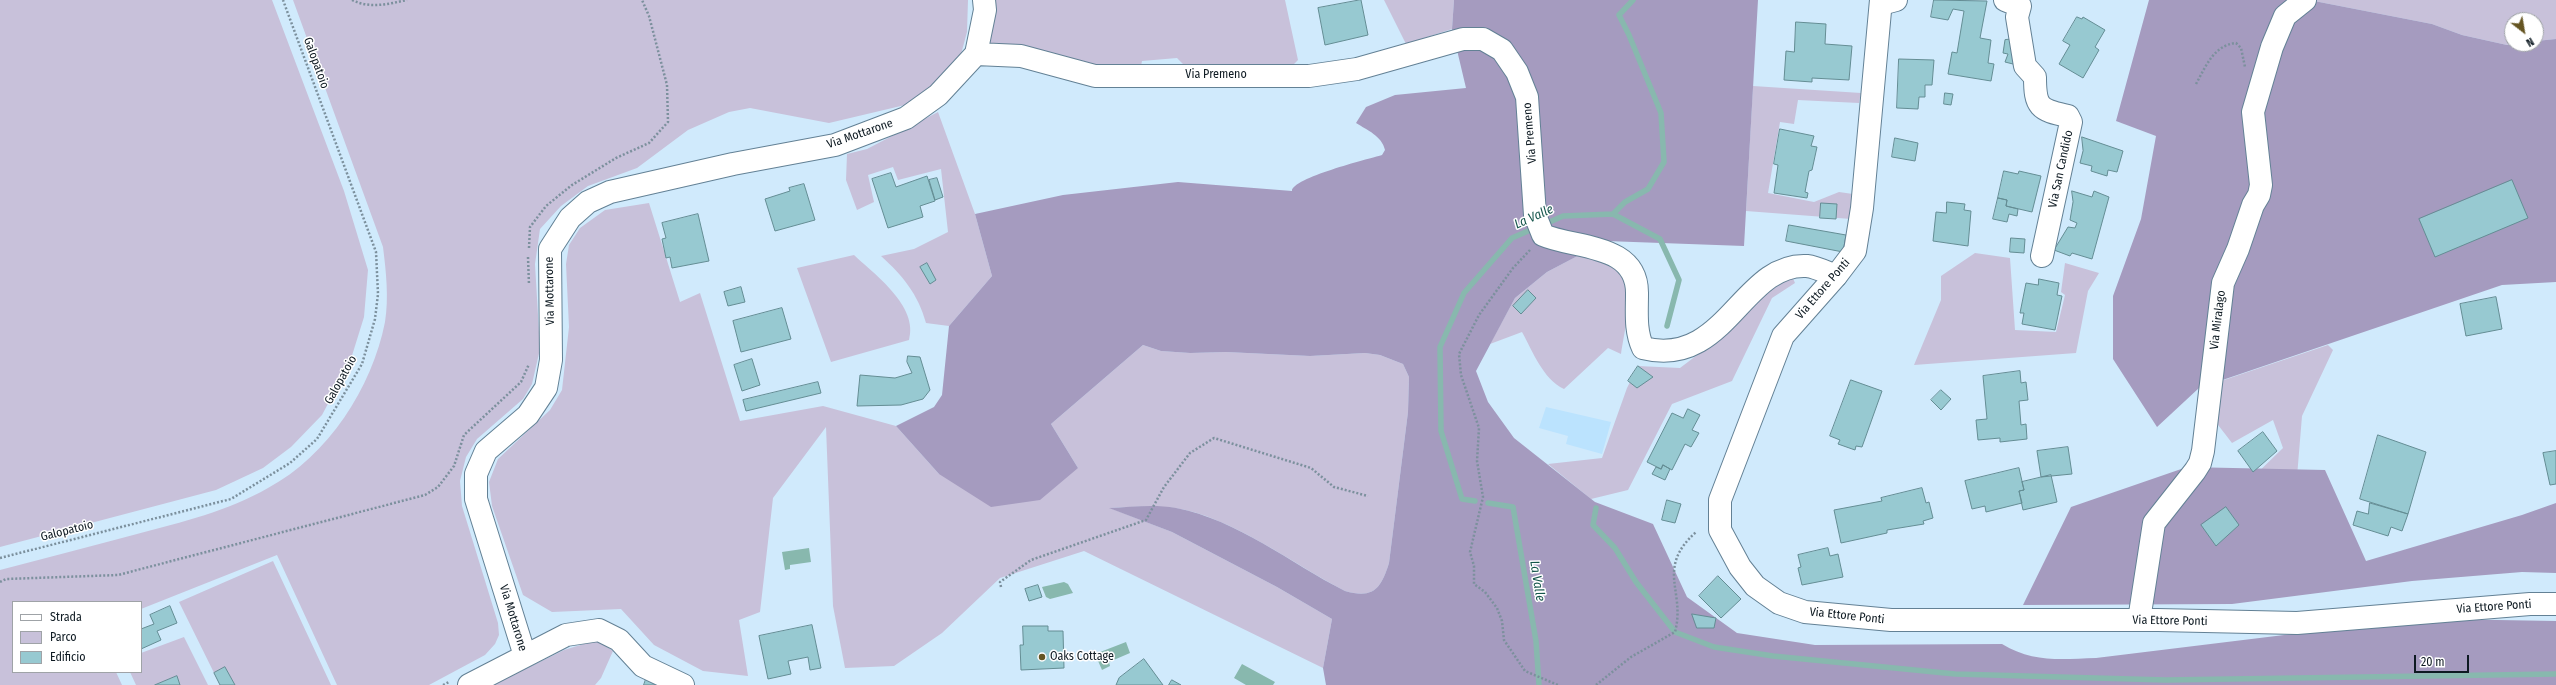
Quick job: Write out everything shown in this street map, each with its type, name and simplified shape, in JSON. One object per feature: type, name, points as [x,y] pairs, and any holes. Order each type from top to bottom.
[{"type":"street","points":[[976,54],[985,10],[984,0]]},
{"type":"street","name":"Via San Candido","points":[[2004,0],[2020,6],[2017,17],[2025,66],[2035,77],[2035,98],[2040,107],[2048,112],[2068,116],[2071,122],[2042,256]]},
{"type":"street","name":"Via Miralago","points":[[2139,620],[2154,523],[2195,471],[2200,462],[2203,451],[2223,283],[2238,250],[2253,205],[2259,196],[2261,185],[2253,112],[2263,74],[2285,16],[2304,0]]},
{"type":"street","name":"Via Ettore Ponti","points":[[1886,2],[1862,208],[1855,251],[1836,276],[1782,336],[1720,500],[1720,530],[1740,567],[1755,586],[1779,603],[1805,612],[1890,620],[2139,620],[2297,623],[2530,604],[2556,604]]},
{"type":"street","name":"Via Premeno","points":[[976,54],[1021,56],[1095,76],[1309,76],[1357,69],[1463,39],[1483,39],[1502,50],[1517,72],[1527,97],[1544,232]]},
{"type":"street","name":"Via Mottarone","points":[[469,685],[525,656],[476,499],[476,474],[486,451],[528,415],[546,388],[551,360],[550,249],[570,218],[588,202],[610,192],[733,164],[834,145],[906,118],[938,95],[976,54]]},
{"type":"street","points":[[1544,232],[1603,251],[1628,264],[1638,284],[1637,336],[1644,348],[1660,352],[1688,346],[1707,338],[1775,272],[1807,266],[1836,276]]},
{"type":"street","points":[[525,656],[566,635],[599,630],[619,640],[643,666],[683,685]]},
{"type":"path","name":"Galopatoio","points":[[0,558],[231,499],[290,463],[316,439],[362,364],[375,319],[378,294],[376,252],[283,0]]},
{"type":"path","points":[[352,0],[362,5],[384,5],[407,0]]},
{"type":"path","points":[[529,289],[527,275],[530,227],[546,206],[572,185],[616,158],[649,142],[668,122],[668,85],[649,16],[642,0]]},
{"type":"path","points":[[2196,84],[2211,56],[2229,44],[2236,43],[2241,48],[2246,71]]},
{"type":"path","points":[[1544,232],[1513,268],[1479,315],[1459,354],[1461,375],[1479,428],[1477,461],[1483,496],[1470,552],[1474,566],[1474,584],[1485,592],[1497,608],[1502,621],[1504,640],[1525,671],[1558,685]]},
{"type":"path","points":[[0,582],[6,579],[118,575],[425,495],[438,487],[454,466],[464,435],[521,382],[530,362]]},
{"type":"path","points":[[1001,588],[1000,582],[1031,560],[1146,520],[1164,487],[1190,453],[1214,438],[1311,468],[1334,487],[1368,496]]},
{"type":"path","points":[[1596,685],[1648,645],[1669,637],[1675,632],[1677,625],[1677,603],[1673,580],[1676,562],[1681,546],[1696,532]]},
{"type":"shaded area","points":[[1454,0],[1758,0],[1744,246],[1606,241],[1547,272],[1515,298],[1476,371],[1488,402],[1514,438],[1595,502],[1653,524],[1687,597],[1737,633],[1815,645],[2002,644],[2014,650],[2036,657],[2071,659],[2096,658],[2325,630],[2439,619],[2556,621],[2556,685],[1326,685],[1323,668],[1332,619],[1277,587],[1172,532],[1109,508],[1159,506],[1176,508],[1199,514],[1242,532],[1345,591],[1363,594],[1369,593],[1379,585],[1383,579],[1389,563],[1408,412],[1409,377],[1403,364],[1380,355],[1365,353],[1310,356],[1226,352],[1190,353],[1161,351],[1143,345],[1051,424],[1078,468],[1040,500],[991,507],[939,474],[896,426],[934,407],[942,395],[949,326],[992,276],[975,214],[1063,195],[1178,182],[1292,191],[1295,186],[1304,180],[1382,155],[1385,150],[1381,141],[1374,134],[1356,123],[1366,107],[1395,95],[1466,88],[1452,29]]},
{"type":"shaded area","points":[[2149,0],[2309,0],[2432,24],[2462,35],[2504,44],[2504,52],[2544,52],[2544,40],[2556,39],[2556,282],[2502,285],[2199,388],[2157,427],[2113,359],[2113,296],[2141,219],[2156,136],[2116,121]]},
{"type":"shaded area","points":[[1546,407],[1611,422],[1602,454],[1566,444],[1568,436],[1539,428]]},
{"type":"shaded area","points":[[2187,467],[2325,470],[2366,561],[2522,515],[2556,503],[2556,573],[2522,572],[2412,581],[2232,604],[2023,605],[2071,507]]},
{"type":"shaded area","points":[[809,548],[811,562],[790,565],[790,569],[785,570],[782,552]]},
{"type":"shaded area","points":[[1064,582],[1068,584],[1073,593],[1050,599],[1046,597],[1042,587]]},
{"type":"shaded area","points":[[1126,642],[1130,653],[1109,662],[1110,666],[1102,670],[1095,654]]},
{"type":"shaded area","points":[[1242,664],[1275,682],[1273,685],[1246,685],[1234,678]]},
{"type":"green space","points":[[0,0],[272,0],[344,191],[368,270],[364,317],[350,362],[322,415],[291,447],[263,468],[216,490],[0,547]]},
{"type":"green space","points":[[293,0],[968,0],[967,32],[960,58],[939,82],[905,105],[829,123],[750,108],[729,112],[688,130],[637,168],[588,186],[561,206],[540,229],[535,264],[540,349],[532,384],[523,399],[477,439],[466,457],[460,481],[462,506],[498,623],[499,635],[495,644],[485,655],[429,685],[337,685],[277,555],[142,609],[142,601],[12,601],[12,673],[116,673],[122,685],[0,685],[0,570],[188,520],[237,503],[268,488],[290,474],[310,458],[328,439],[344,418],[358,395],[370,371],[379,347],[385,322],[387,304],[387,284],[383,247]]},
{"type":"green space","points":[[992,0],[1285,0],[1298,60],[1289,69],[1190,71],[1177,58],[1142,61],[1141,66],[1088,67],[994,49],[987,41]]},
{"type":"green space","points":[[1384,0],[1454,0],[1452,29],[1406,44]]},
{"type":"green space","points":[[2309,0],[2556,0],[2556,39],[2544,40],[2544,12],[2504,12],[2504,44],[2462,35],[2432,24]]},
{"type":"green space","points":[[1753,86],[1861,93],[1859,103],[1798,100],[1794,124],[1780,122],[1768,193],[1814,202],[1839,192],[1853,194],[1851,219],[1746,211]]},
{"type":"green space","points":[[938,112],[975,214],[992,276],[949,326],[926,323],[919,303],[909,286],[881,256],[914,249],[948,232],[941,169],[898,180],[893,167],[868,175],[874,202],[857,210],[846,180],[847,154],[867,149]]},
{"type":"green space","points":[[649,203],[680,302],[700,293],[740,421],[823,406],[896,426],[939,474],[1078,468],[1051,424],[1143,345],[1161,351],[1190,353],[1226,352],[1310,356],[1365,353],[1380,355],[1403,364],[1409,377],[1408,412],[1389,563],[1383,579],[1374,590],[1369,593],[1363,594],[1345,591],[1262,543],[1217,520],[1195,513],[1166,507],[1110,508],[1172,532],[1277,587],[1332,619],[1323,668],[1084,551],[1000,578],[942,633],[894,666],[845,668],[833,606],[826,427],[773,498],[760,612],[739,620],[748,676],[703,671],[654,645],[621,609],[552,612],[523,595],[492,506],[489,482],[498,459],[550,410],[562,390],[569,327],[566,264],[569,245],[580,228],[605,210]]},
{"type":"green space","points":[[1583,253],[1603,260],[1622,274],[1629,286],[1630,292],[1628,309],[1621,354],[1608,348],[1564,389],[1550,379],[1544,372],[1522,332],[1490,344],[1515,298],[1547,272]]},
{"type":"green space","points":[[1975,253],[2010,258],[2015,330],[2056,332],[2065,295],[2061,292],[2065,263],[2099,273],[2088,291],[2076,353],[1914,365],[1941,300],[1941,276]]},
{"type":"green space","points":[[854,255],[883,281],[901,303],[907,315],[910,327],[909,340],[831,362],[797,268]]},
{"type":"green space","points":[[1792,276],[1795,283],[1772,298],[1732,381],[1672,404],[1628,490],[1591,499],[1548,464],[1602,458],[1627,388],[1638,366],[1680,368],[1717,340],[1776,282]]},
{"type":"green space","points":[[2328,345],[2333,350],[2302,416],[2296,489],[2248,482],[2283,448],[2273,420],[2232,443],[2215,421],[2218,382]]},
{"type":"green space","points":[[273,561],[331,685],[220,685],[179,602]]},
{"type":"green space","points":[[184,637],[208,685],[136,685],[130,673],[142,673],[142,653]]},
{"type":"green space","points":[[597,640],[613,651],[601,678],[595,685],[493,685],[564,650]]},
{"type":"building","points":[[1361,0],[1368,35],[1325,45],[1318,8]]},
{"type":"building","points":[[1934,0],[1987,1],[1980,38],[1991,40],[1988,63],[1994,64],[1991,81],[1948,74],[1952,52],[1957,53],[1964,11],[1953,9],[1948,20],[1931,17]]},
{"type":"building","points":[[2077,17],[2082,19],[2083,17],[2105,30],[2095,47],[2099,50],[2083,78],[2059,64],[2070,45],[2063,41]]},
{"type":"building","points":[[1796,22],[1826,24],[1825,44],[1852,46],[1849,80],[1812,78],[1812,82],[1784,80],[1786,51],[1794,52]]},
{"type":"building","points":[[2015,39],[2017,65],[2005,62],[2008,54],[2003,53],[2005,40]]},
{"type":"building","points":[[1899,59],[1934,60],[1932,85],[1925,85],[1925,97],[1919,97],[1918,109],[1897,108]]},
{"type":"building","points":[[1945,93],[1953,94],[1951,105],[1944,104]]},
{"type":"building","points":[[1780,129],[1814,136],[1811,146],[1817,147],[1812,170],[1809,171],[1805,192],[1808,193],[1807,198],[1774,193],[1778,165],[1774,164]]},
{"type":"building","points":[[2082,137],[2123,151],[2117,172],[2108,170],[2107,176],[2091,171],[2092,166],[2080,163],[2083,151]]},
{"type":"building","points":[[1895,138],[1918,143],[1915,161],[1892,157]]},
{"type":"building","points":[[2004,171],[2018,174],[2019,171],[2041,176],[2032,212],[2006,206],[2007,200],[1998,198]]},
{"type":"building","points":[[891,173],[896,187],[927,176],[935,201],[920,206],[923,217],[888,228],[872,179]]},
{"type":"building","points":[[937,178],[943,197],[935,200],[929,180]]},
{"type":"building","points":[[2512,180],[2528,218],[2435,257],[2419,219]]},
{"type":"building","points":[[804,184],[815,220],[775,231],[765,199],[790,191],[789,188]]},
{"type":"building","points":[[2072,191],[2092,197],[2094,191],[2109,197],[2092,259],[2072,253],[2070,256],[2054,250],[2068,227],[2075,228],[2077,223],[2070,220],[2073,202]]},
{"type":"building","points":[[1998,198],[2007,200],[2006,206],[2018,209],[2017,216],[2009,214],[2007,222],[1993,219]]},
{"type":"building","points":[[1947,202],[1965,204],[1964,210],[1971,211],[1968,246],[1933,241],[1936,212],[1946,213]]},
{"type":"building","points":[[1821,203],[1837,204],[1836,219],[1820,218]]},
{"type":"building","points":[[698,214],[709,261],[672,268],[670,257],[666,258],[662,239],[666,238],[662,223]]},
{"type":"building","points":[[1789,225],[1846,235],[1843,252],[1786,241]]},
{"type":"building","points":[[2011,238],[2025,239],[2024,253],[2010,252]]},
{"type":"building","points":[[927,263],[936,280],[930,284],[920,267]]},
{"type":"building","points":[[2039,279],[2059,283],[2057,295],[2062,296],[2055,330],[2022,324],[2024,313],[2020,313],[2026,283],[2038,285]]},
{"type":"building","points":[[741,287],[745,302],[728,306],[724,292]]},
{"type":"building","points":[[1528,290],[1536,298],[1521,314],[1513,306]]},
{"type":"building","points":[[2496,297],[2502,329],[2466,336],[2460,304]]},
{"type":"building","points":[[782,308],[791,339],[741,352],[733,321]]},
{"type":"building","points":[[908,356],[920,357],[930,390],[923,399],[901,405],[857,406],[860,375],[895,378],[912,373],[907,362]]},
{"type":"building","points":[[752,359],[760,385],[742,391],[734,365]]},
{"type":"building","points":[[1638,366],[1653,377],[1637,388],[1628,381]]},
{"type":"building","points":[[2020,371],[2021,383],[2026,382],[2028,400],[2019,401],[2021,425],[2026,424],[2027,439],[2000,442],[2000,438],[1978,440],[1976,420],[1987,419],[1983,376]]},
{"type":"building","points":[[1851,380],[1882,391],[1862,447],[1856,446],[1855,450],[1838,444],[1840,440],[1830,436]]},
{"type":"building","points":[[818,382],[821,393],[746,411],[743,400]]},
{"type":"building","points":[[1941,390],[1951,399],[1941,410],[1931,400]]},
{"type":"building","points":[[1688,409],[1700,415],[1692,430],[1699,433],[1691,447],[1685,444],[1672,470],[1663,465],[1661,469],[1647,462],[1672,413],[1683,418]]},
{"type":"building","points":[[2263,432],[2277,451],[2253,472],[2238,451]]},
{"type":"building","points":[[2378,435],[2426,452],[2408,514],[2360,499]]},
{"type":"building","points":[[2068,447],[2072,474],[2041,477],[2037,451]]},
{"type":"building","points":[[2556,451],[2556,484],[2550,485],[2543,453]]},
{"type":"building","points":[[1663,465],[1670,469],[1665,480],[1652,474],[1656,467],[1661,469]]},
{"type":"building","points":[[2019,468],[2024,490],[2019,491],[2022,503],[1986,512],[1985,506],[1972,509],[1965,481]]},
{"type":"building","points":[[2051,475],[2057,502],[2023,510],[2019,491],[2024,490],[2022,482]]},
{"type":"building","points":[[1922,488],[1926,503],[1929,502],[1933,518],[1923,521],[1924,524],[1887,530],[1887,533],[1841,543],[1834,510],[1882,501],[1881,498]]},
{"type":"building","points":[[1667,500],[1681,504],[1675,523],[1662,520]]},
{"type":"building","points":[[2370,503],[2408,514],[2402,531],[2391,527],[2388,536],[2353,525],[2357,511],[2368,514]]},
{"type":"building","points":[[2226,507],[2239,525],[2216,546],[2201,525]]},
{"type":"building","points":[[1828,548],[1830,556],[1838,554],[1843,577],[1802,585],[1798,568],[1801,567],[1798,555]]},
{"type":"building","points":[[1718,576],[1741,599],[1721,618],[1699,596]]},
{"type":"building","points":[[1038,585],[1042,597],[1029,601],[1025,589]]},
{"type":"building","points":[[170,606],[177,623],[157,631],[161,640],[142,649],[142,629],[154,624],[150,615]]},
{"type":"building","points":[[1692,614],[1716,618],[1714,628],[1697,628]]},
{"type":"building","points":[[812,625],[821,668],[810,670],[808,657],[788,661],[791,674],[768,679],[759,636]]},
{"type":"building","name":"Oaks Cottage","points":[[1023,626],[1048,626],[1048,631],[1063,631],[1064,668],[1021,670],[1020,645],[1023,645]]},
{"type":"building","points":[[1144,659],[1163,685],[1116,685],[1119,678]]},
{"type":"building","points":[[225,667],[235,685],[220,685],[214,673]]},
{"type":"building","points":[[177,676],[180,685],[155,685]]},
{"type":"building","points":[[646,679],[660,685],[644,685]]},
{"type":"building","points":[[1172,680],[1181,685],[1169,685]]},
{"type":"waterway","name":"La Valle","points":[[1543,225],[1563,216],[1613,214],[1625,202],[1648,189],[1664,162],[1661,113],[1629,35],[1619,15],[1633,0]]},
{"type":"waterway","points":[[1613,214],[1660,239],[1679,280],[1667,326]]},
{"type":"waterway","name":"La Valle","points":[[1475,501],[1462,499],[1441,431],[1440,347],[1464,293],[1512,238],[1535,228]]},
{"type":"waterway","name":"La Valle","points":[[1488,503],[1513,507],[1536,641],[1539,685]]},
{"type":"waterway","points":[[1596,508],[1593,525],[1615,548],[1636,582],[1675,632],[1714,647],[1773,656],[1955,674],[2166,680],[2556,674]]},
{"type":"place","name":"Oaks Cottage","points":[[1042,657]]}]
